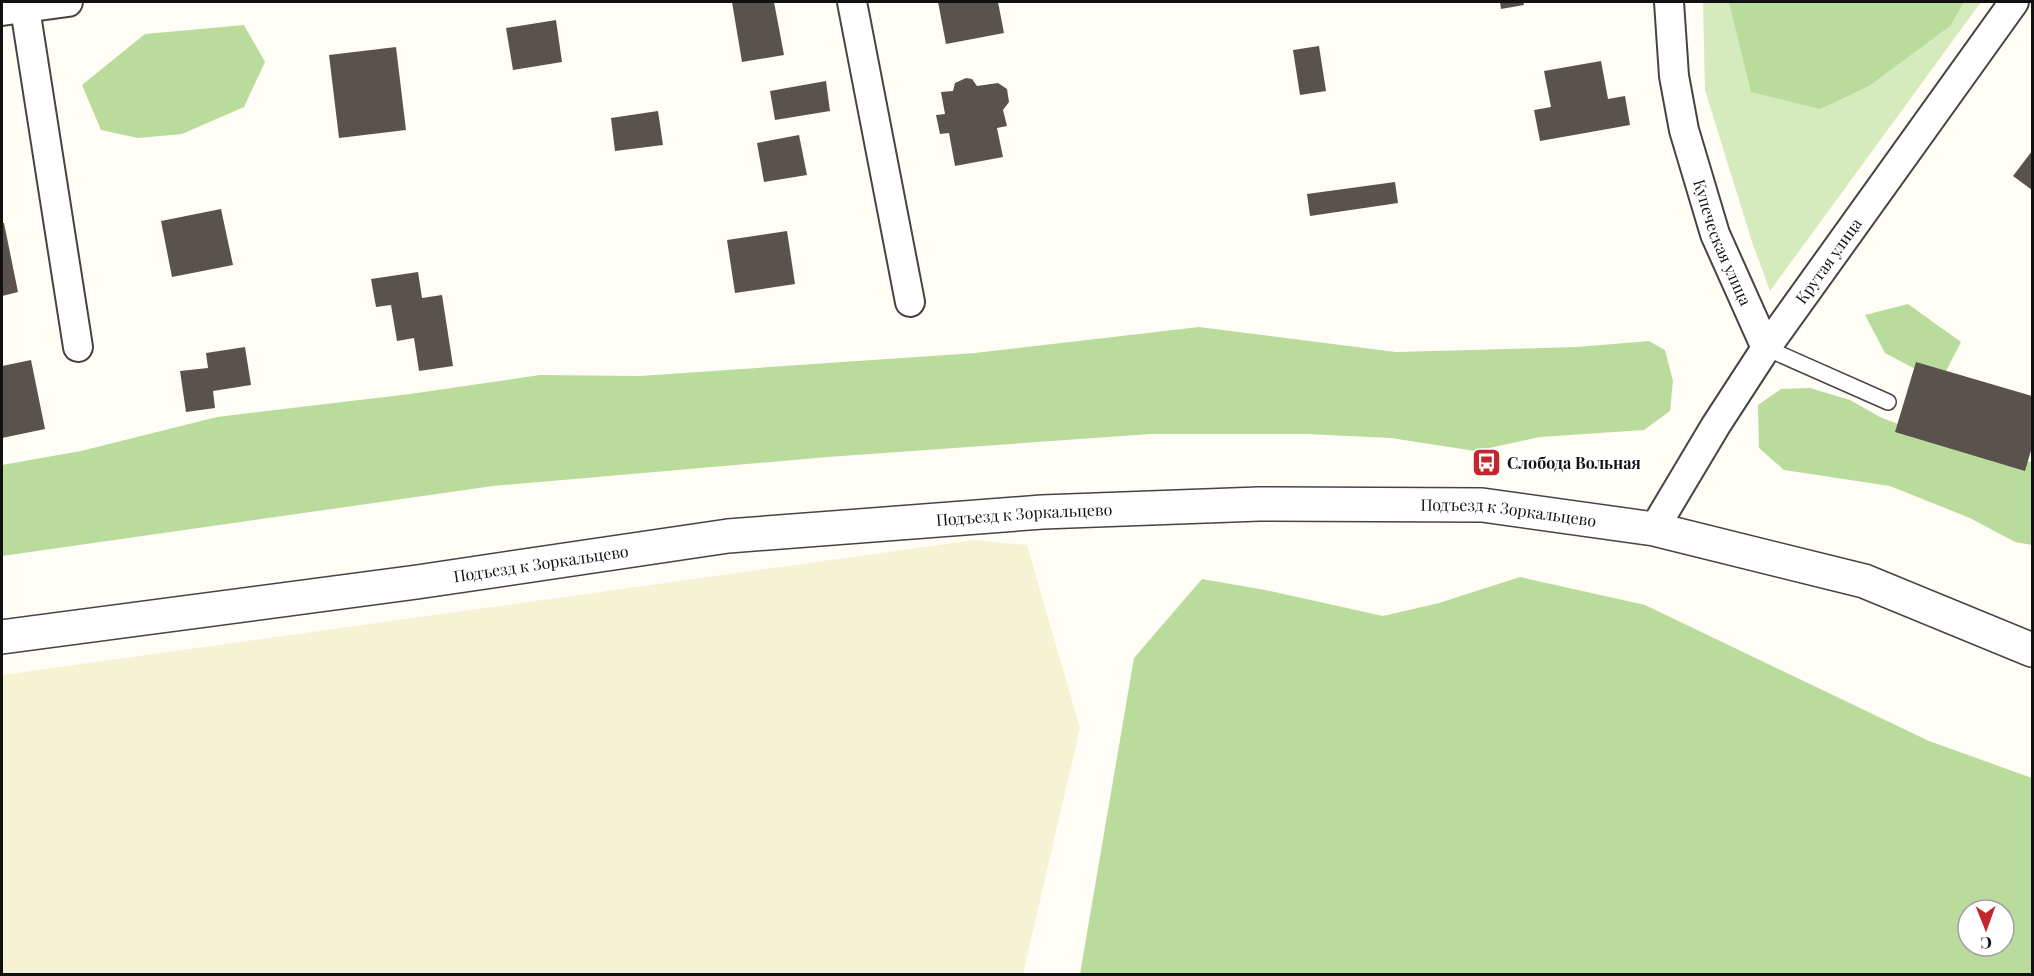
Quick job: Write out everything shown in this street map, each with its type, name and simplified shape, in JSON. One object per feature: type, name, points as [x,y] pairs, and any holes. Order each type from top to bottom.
[{"type":"street","points":[[68,2],[17,7],[78,347]]},
{"type":"street","points":[[852,2],[910,302]]},
{"type":"street","name":"Купеческая улица","points":[[1669,2],[1674,76],[1684,130],[1715,234],[1766,348]]},
{"type":"street","name":"Крутая улица","points":[[1654,530],[1716,425],[1766,348],[2014,2]]},
{"type":"street","name":"Подъезд к Зоркальцево","points":[[2,637],[417,582],[728,536],[1042,512],[1259,504],[1482,505],[1654,530],[1864,581],[2032,650]]},
{"type":"lane","points":[[1766,348],[1888,402]]},
{"type":"shaded area","points":[[974,540],[1027,545],[1080,728],[1023,974],[2,974],[2,675]]},
{"type":"green space","points":[[1703,2],[1981,2],[1770,291],[1752,242],[1705,90]]},
{"type":"green space","points":[[1729,2],[1964,2],[1950,26],[1869,86],[1820,109],[1751,92]]},
{"type":"green space","points":[[244,25],[265,62],[244,107],[182,134],[138,138],[101,130],[82,85],[145,34]]},
{"type":"green space","points":[[1908,304],[1961,342],[1946,371],[1919,371],[1885,353],[1865,315]]},
{"type":"green space","points":[[1199,327],[1396,352],[1577,347],[1649,341],[1665,350],[1673,381],[1670,411],[1644,430],[1540,437],[1475,451],[1391,438],[1306,434],[1151,434],[828,457],[493,486],[2,556],[2,465],[81,451],[217,417],[410,394],[540,375],[640,376],[975,353]]},
{"type":"green space","points":[[1810,388],[1850,400],[1880,417],[1952,445],[2032,462],[2032,545],[2015,542],[1970,518],[1890,486],[1784,470],[1759,448],[1758,405],[1781,389]]},
{"type":"green space","points":[[1520,577],[1645,605],[1929,741],[2032,778],[2032,974],[1080,974],[1134,658],[1202,579],[1265,590],[1383,616],[1439,603]]},
{"type":"building","points":[[732,2],[774,2],[784,55],[742,62]]},
{"type":"building","points":[[938,2],[998,2],[1004,33],[946,44]]},
{"type":"building","points":[[1500,2],[1523,2],[1524,5],[1501,9]]},
{"type":"building","points":[[556,20],[562,62],[513,70],[506,28]]},
{"type":"building","points":[[1319,46],[1326,91],[1300,95],[1293,50]]},
{"type":"building","points":[[396,47],[406,130],[339,138],[329,55]]},
{"type":"building","points":[[1601,61],[1608,99],[1625,96],[1630,125],[1540,141],[1534,110],[1551,107],[1544,71]]},
{"type":"building","points":[[966,78],[972,79],[977,86],[998,83],[1007,89],[1009,102],[1003,110],[1007,126],[997,128],[1003,157],[955,166],[949,133],[940,134],[936,115],[945,114],[941,92],[953,91],[955,83]]},
{"type":"building","points":[[826,81],[830,111],[775,120],[770,91]]},
{"type":"building","points":[[658,111],[663,145],[615,151],[611,118]]},
{"type":"building","points":[[799,135],[807,175],[764,182],[757,143]]},
{"type":"building","points":[[2032,151],[2032,190],[2013,176]]},
{"type":"building","points":[[1395,182],[1398,203],[1310,216],[1307,194]]},
{"type":"building","points":[[221,209],[233,265],[172,277],[161,221]]},
{"type":"building","points":[[2,223],[4,223],[18,292],[2,296]]},
{"type":"building","points":[[787,231],[795,284],[735,293],[727,240]]},
{"type":"building","points":[[418,272],[422,298],[442,295],[453,366],[419,371],[414,338],[397,341],[391,305],[376,307],[371,279]]},
{"type":"building","points":[[245,347],[251,385],[213,391],[215,408],[186,412],[180,371],[208,368],[206,353]]},
{"type":"building","points":[[31,360],[45,429],[2,438],[2,366]]},
{"type":"building","points":[[1916,362],[2032,396],[2032,447],[2025,471],[1895,432]]},
{"type":"place","name":"Слобода Вольная","points":[[1486,463]]}]
